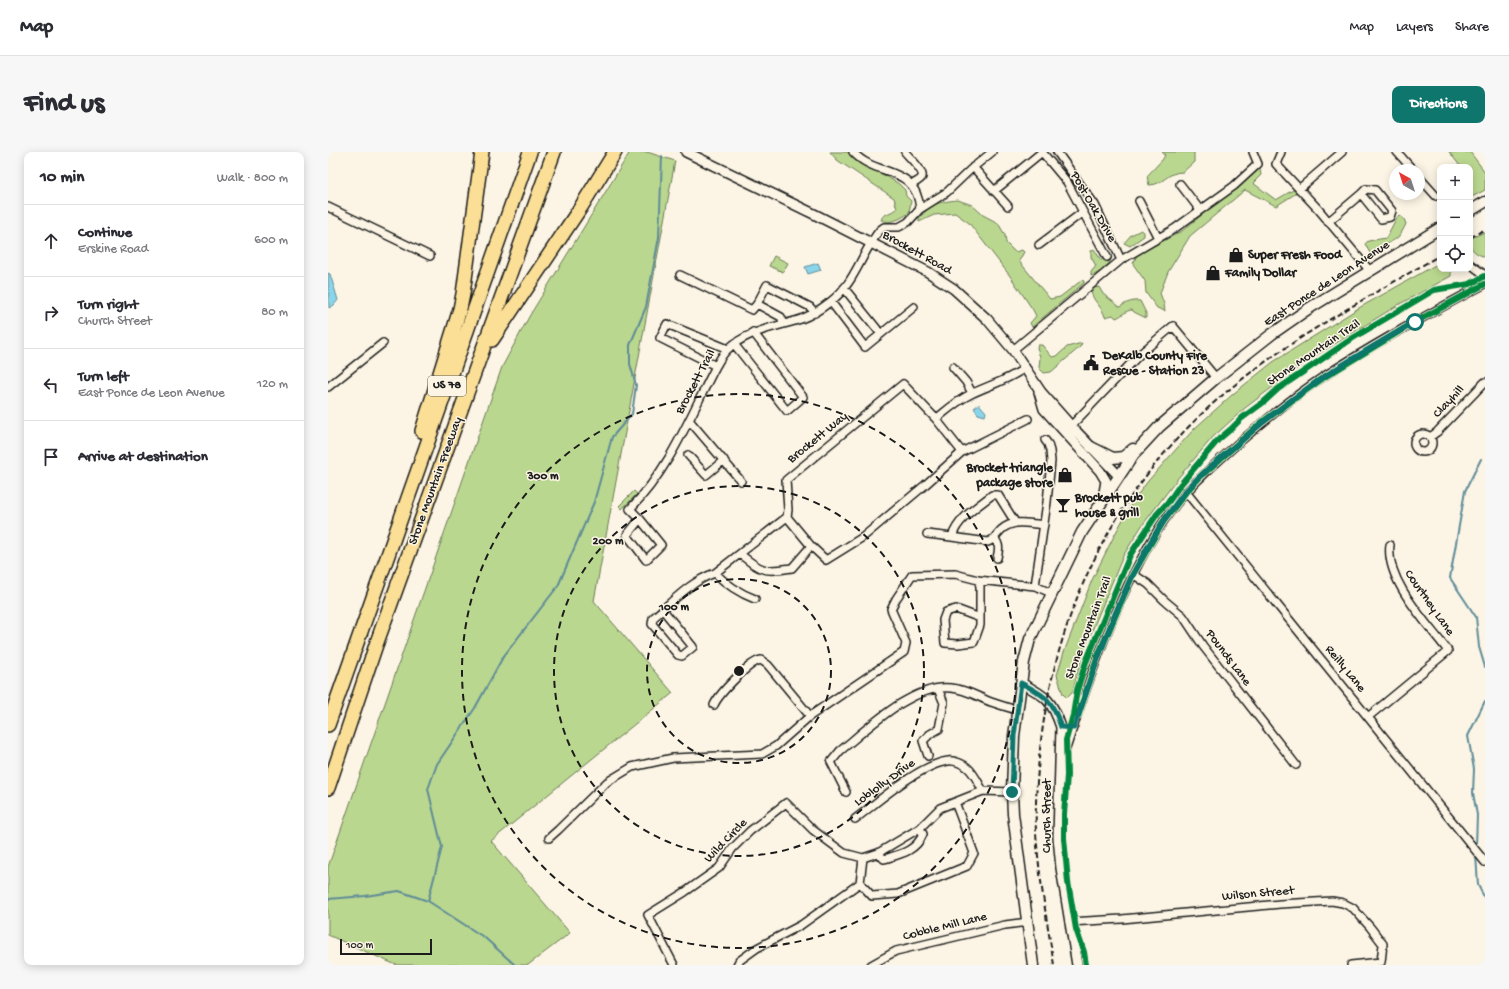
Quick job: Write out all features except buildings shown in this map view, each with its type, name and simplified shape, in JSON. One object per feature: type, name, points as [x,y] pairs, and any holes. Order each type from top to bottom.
[{"type":"highway","points":[[364,620],[460,309],[466,282],[482,152]]},
{"type":"highway","name":"Stone Mountain Freeway","points":[[328,725],[530,152]]},
{"type":"highway","name":"Stone Mountain Freeway","points":[[328,788],[376,645],[554,152]]},
{"type":"highway","points":[[480,360],[615,152]]},
{"type":"highway","points":[[600,177],[621,152]]},
{"type":"main road","points":[[1473,209],[1485,202]]},
{"type":"main road","name":"East Ponce de Leon Avenue","points":[[1033,965],[1013,814],[1012,792],[1014,736],[1024,662],[1030,639],[1051,593],[1082,532],[1118,476],[1146,439],[1216,378],[1272,334],[1305,311],[1437,233]]},
{"type":"main road","points":[[1091,447],[1113,458],[1123,457],[1146,439]]},
{"type":"street","name":"Brockett Road","points":[[686,152],[928,272],[954,289],[982,313],[1013,350],[1038,387],[1071,426],[1118,476]]},
{"type":"street","points":[[853,152],[865,163],[900,176],[906,180],[916,191],[919,198],[920,209]]},
{"type":"street","points":[[905,152],[921,172],[921,179],[911,185]]},
{"type":"street","points":[[994,191],[1042,152]]},
{"type":"street","name":"Post Oak Drive","points":[[1042,152],[1067,182],[1107,257]]},
{"type":"street","points":[[1057,152],[1095,205],[1121,260]]},
{"type":"street","points":[[1013,350],[1121,260],[1174,229],[1234,186],[1258,164],[1253,152]]},
{"type":"street","points":[[1281,152],[1276,164],[1370,271]]},
{"type":"street","points":[[1299,189],[1342,152]]},
{"type":"street","points":[[1397,152],[1408,164]]},
{"type":"street","points":[[871,243],[882,228],[899,227],[904,225],[912,219],[920,209],[947,192],[987,153]]},
{"type":"street","points":[[973,167],[1008,206]]},
{"type":"street","points":[[1425,183],[1437,194]]},
{"type":"street","points":[[1180,184],[1200,210]]},
{"type":"street","points":[[1328,222],[1366,189],[1375,190],[1392,211],[1390,217],[1381,219],[1361,194]]},
{"type":"street","points":[[1139,201],[1158,238]]},
{"type":"street","points":[[328,206],[430,256]]},
{"type":"street","points":[[1039,246],[1083,212]]},
{"type":"street","name":"Brockett Trail","points":[[640,519],[627,535],[646,560],[661,545],[640,519],[630,510],[664,468],[716,366],[731,347],[753,332],[784,324],[815,313],[831,302],[851,280],[871,243]]},
{"type":"street","points":[[1473,266],[1485,275]]},
{"type":"street","points":[[680,275],[752,310],[757,304],[767,285],[810,306],[815,313]]},
{"type":"street","points":[[1061,765],[1098,656],[1133,574],[1163,522],[1186,492],[1201,476],[1261,424],[1323,378],[1415,322],[1485,284]]},
{"type":"street","points":[[844,288],[881,334]]},
{"type":"street","points":[[831,302],[865,348],[914,307]]},
{"type":"street","points":[[757,304],[781,317],[784,324]]},
{"type":"street","points":[[716,366],[660,338],[667,324],[731,347],[787,411],[803,397],[753,332]]},
{"type":"street","points":[[1071,426],[1140,354],[1173,326],[1216,378]]},
{"type":"street","points":[[328,387],[383,343]]},
{"type":"street","points":[[953,367],[966,382],[972,393]]},
{"type":"street","points":[[936,419],[972,393],[1008,379],[1025,368]]},
{"type":"street","name":"Clayhill","points":[[1430,437],[1438,432],[1485,382]]},
{"type":"street","name":"Brockett Way","points":[[787,517],[786,480],[903,384],[936,419],[962,452]]},
{"type":"street","points":[[1038,387],[1044,410],[1100,471],[1106,482],[1104,498]]},
{"type":"street","points":[[662,610],[693,647],[682,656],[678,655],[652,624],[653,618],[662,610],[703,577],[715,573],[787,517],[811,546],[826,560],[862,537],[962,452],[1028,419]]},
{"type":"street","points":[[689,420],[741,481]]},
{"type":"street","points":[[1035,586],[1051,461],[1048,444],[1044,440]]},
{"type":"street","points":[[688,455],[706,475],[724,460]]},
{"type":"street","name":"Reilly Lane","points":[[1186,492],[1485,862]]},
{"type":"street","points":[[952,537],[958,524],[992,495],[998,495],[1015,522]]},
{"type":"street","points":[[927,534],[988,542],[1003,529],[1015,522],[1044,524]]},
{"type":"street","points":[[994,538],[998,541],[999,546],[997,558]]},
{"type":"street","name":"Courtney Lane","points":[[1368,717],[1448,651],[1397,581],[1390,560],[1390,545]]},
{"type":"street","points":[[740,554],[755,566],[769,571],[792,568],[811,546]]},
{"type":"street","points":[[715,573],[725,583],[742,594],[755,599]]},
{"type":"street","points":[[549,838],[607,782],[632,767],[673,758],[762,754],[776,746],[810,716],[904,652],[906,643],[891,609],[912,576],[955,574],[978,580],[1035,586],[1051,593]]},
{"type":"street","name":"Pounds Lane","points":[[1133,574],[1148,584],[1183,616],[1203,646],[1296,765]]},
{"type":"street","points":[[978,580],[980,586],[980,618],[980,625],[974,642],[958,644],[945,643],[943,620],[946,612],[956,610],[980,618]]},
{"type":"street","points":[[714,705],[718,698],[751,664],[761,660],[768,665],[810,716]]},
{"type":"street","name":"Church Street","points":[[1021,683],[1047,698],[1055,710],[1061,727],[1058,837],[1069,922],[1077,965]]},
{"type":"street","points":[[938,689],[950,687],[967,691],[992,702],[1017,710]]},
{"type":"street","name":"Loblolly Drive","points":[[846,792],[831,762],[840,751],[909,698],[938,689],[944,703],[939,729],[930,734],[923,741],[928,756]]},
{"type":"street","points":[[1061,727],[1074,728]]},
{"type":"street","name":"Loblolly Drive","points":[[855,819],[916,774],[929,767],[950,760],[969,768],[983,791]]},
{"type":"street","points":[[737,965],[739,961],[757,948],[801,925],[860,883],[863,858],[878,853],[920,828],[940,808],[983,791],[1012,792]]},
{"type":"street","points":[[860,883],[872,896],[898,894],[968,866],[974,853],[955,802]]},
{"type":"street","name":"Wild Circle","points":[[674,965],[648,915],[719,868],[733,848],[750,831],[786,803],[813,830],[844,853],[863,858]]},
{"type":"street","points":[[878,853],[884,859],[902,854],[919,842],[923,834],[920,828]]},
{"type":"street","name":"Wilson Street","points":[[1069,922],[1122,919],[1280,904],[1332,901],[1343,903],[1353,908],[1383,944],[1381,962],[1351,965]]},
{"type":"street","name":"Cobble Mill Lane","points":[[871,965],[896,952],[1005,925],[1028,922]]},
{"type":"green space","points":[[630,152],[647,152],[675,161],[594,601],[673,693],[491,841],[570,933],[528,965],[396,965],[328,935],[328,867],[502,367],[530,315]]},
{"type":"green space","points":[[830,152],[849,152],[852,156],[899,184],[905,190],[906,196],[911,201],[909,213],[892,221],[881,220],[883,216],[897,209],[894,198],[837,160]]},
{"type":"green space","points":[[1162,152],[1194,152],[1194,162],[1183,172],[1173,174],[1158,183],[1149,185],[1147,176],[1163,159],[1165,155]]},
{"type":"green space","points":[[1449,152],[1470,152],[1485,172],[1485,190],[1473,196],[1473,164],[1459,164]]},
{"type":"green space","points":[[1258,169],[1260,169],[1261,175],[1253,183],[1276,200],[1293,190],[1296,192],[1295,194],[1276,206],[1245,190],[1190,236],[1168,272],[1160,293],[1165,311],[1157,308],[1146,293],[1145,281],[1133,264],[1137,255],[1182,231]]},
{"type":"green space","points":[[958,200],[972,205],[983,215],[998,223],[1005,235],[1006,243],[1015,252],[1022,250],[1024,252],[1019,261],[1050,299],[1060,297],[1082,280],[1084,283],[1032,327],[1030,323],[1036,316],[1033,310],[1010,276],[969,223],[955,213],[934,215],[919,222],[919,218],[932,206]]},
{"type":"green space","points":[[1400,216],[1404,219],[1406,224],[1399,236],[1370,253],[1365,244],[1368,241],[1386,238],[1397,217]]},
{"type":"green space","points":[[1141,230],[1144,232],[1144,236],[1130,246],[1124,243],[1131,235]]},
{"type":"green space","points":[[1485,232],[1485,257],[1473,250],[1473,237]]},
{"type":"green space","points":[[1094,249],[1101,260],[1110,255],[1112,257],[1104,269],[1091,276],[1091,272],[1096,266],[1091,257],[1091,251]]},
{"type":"green space","points":[[774,256],[788,263],[783,272],[769,266]]},
{"type":"green space","points":[[1437,264],[1437,272],[1451,272],[1451,276],[1398,305],[1307,361],[1245,408],[1213,437],[1178,478],[1141,527],[1123,556],[1084,650],[1072,693],[1067,698],[1063,694],[1057,675],[1064,652],[1092,580],[1133,501],[1148,481],[1194,429],[1233,394],[1273,362],[1357,309]]},
{"type":"green space","points":[[1099,287],[1103,294],[1120,307],[1129,302],[1140,301],[1146,313],[1146,318],[1132,310],[1116,318],[1113,315],[1105,317],[1091,292],[1094,288]]},
{"type":"green space","points":[[1082,343],[1080,347],[1051,372],[1044,373],[1039,368],[1040,357],[1037,348],[1038,345],[1042,345],[1052,357],[1057,356],[1067,347]]},
{"type":"green space","points":[[634,491],[637,494],[622,509],[619,506]]},
{"type":"water","points":[[818,263],[821,270],[808,274],[805,267]]},
{"type":"water","points":[[328,273],[330,274],[338,300],[329,308]]},
{"type":"water","points":[[979,404],[986,412],[985,416],[978,414],[974,408]]},
{"type":"waterway","points":[[428,901],[442,847],[428,789],[437,764],[475,708],[503,657],[558,586],[594,502],[612,437],[632,414],[636,385],[630,364],[630,345],[646,307],[659,237],[662,156]]},
{"type":"waterway","points":[[1481,459],[1465,491],[1450,578],[1476,617],[1479,647],[1485,667]]},
{"type":"waterway","points":[[1476,847],[1477,815],[1473,793],[1474,769],[1468,736],[1485,701]]},
{"type":"waterway","points":[[1476,855],[1478,885],[1485,899]]},
{"type":"waterway","points":[[328,899],[399,891],[428,901],[485,938],[515,965]]},
{"type":"railway","points":[[1473,236],[1485,229]]},
{"type":"railway","points":[[1054,965],[1037,850],[1036,801],[1040,749],[1048,699],[1059,650],[1075,603],[1095,558],[1119,515],[1148,474],[1180,436],[1217,400],[1242,379],[1297,340],[1353,305],[1437,257]]},
{"type":"cycle path","name":"Stone Mountain Trail","points":[[1086,965],[1084,952],[1076,929],[1068,882],[1064,838],[1067,775],[1066,740],[1073,715],[1077,690],[1086,662],[1130,555],[1157,514],[1218,440],[1242,418],[1278,389],[1353,338],[1434,290],[1470,284],[1485,276]]},
{"type":"cycle path","points":[[1078,716],[1098,656],[1133,574],[1163,522],[1186,492],[1201,476],[1261,423],[1323,378],[1415,322],[1485,284]]},
{"type":"place","name":"Super Fresh Food","points":[[1236,255]]},
{"type":"place","name":"Family Dollar","points":[[1213,273]]},
{"type":"place","name":"DeKalb County Fire Rescue - Station 23","points":[[1091,363]]},
{"type":"place","name":"Brocket triangle package store","points":[[1065,475]]},
{"type":"place","name":"Brockett pub house & grill","points":[[1063,505]]},
{"type":"route","points":[[1012,792],[1014,736],[1021,683],[1047,698],[1055,710],[1061,727],[1074,728],[1098,656],[1133,574],[1163,522],[1186,492],[1201,476],[1261,424],[1323,378],[1415,322]]}]
